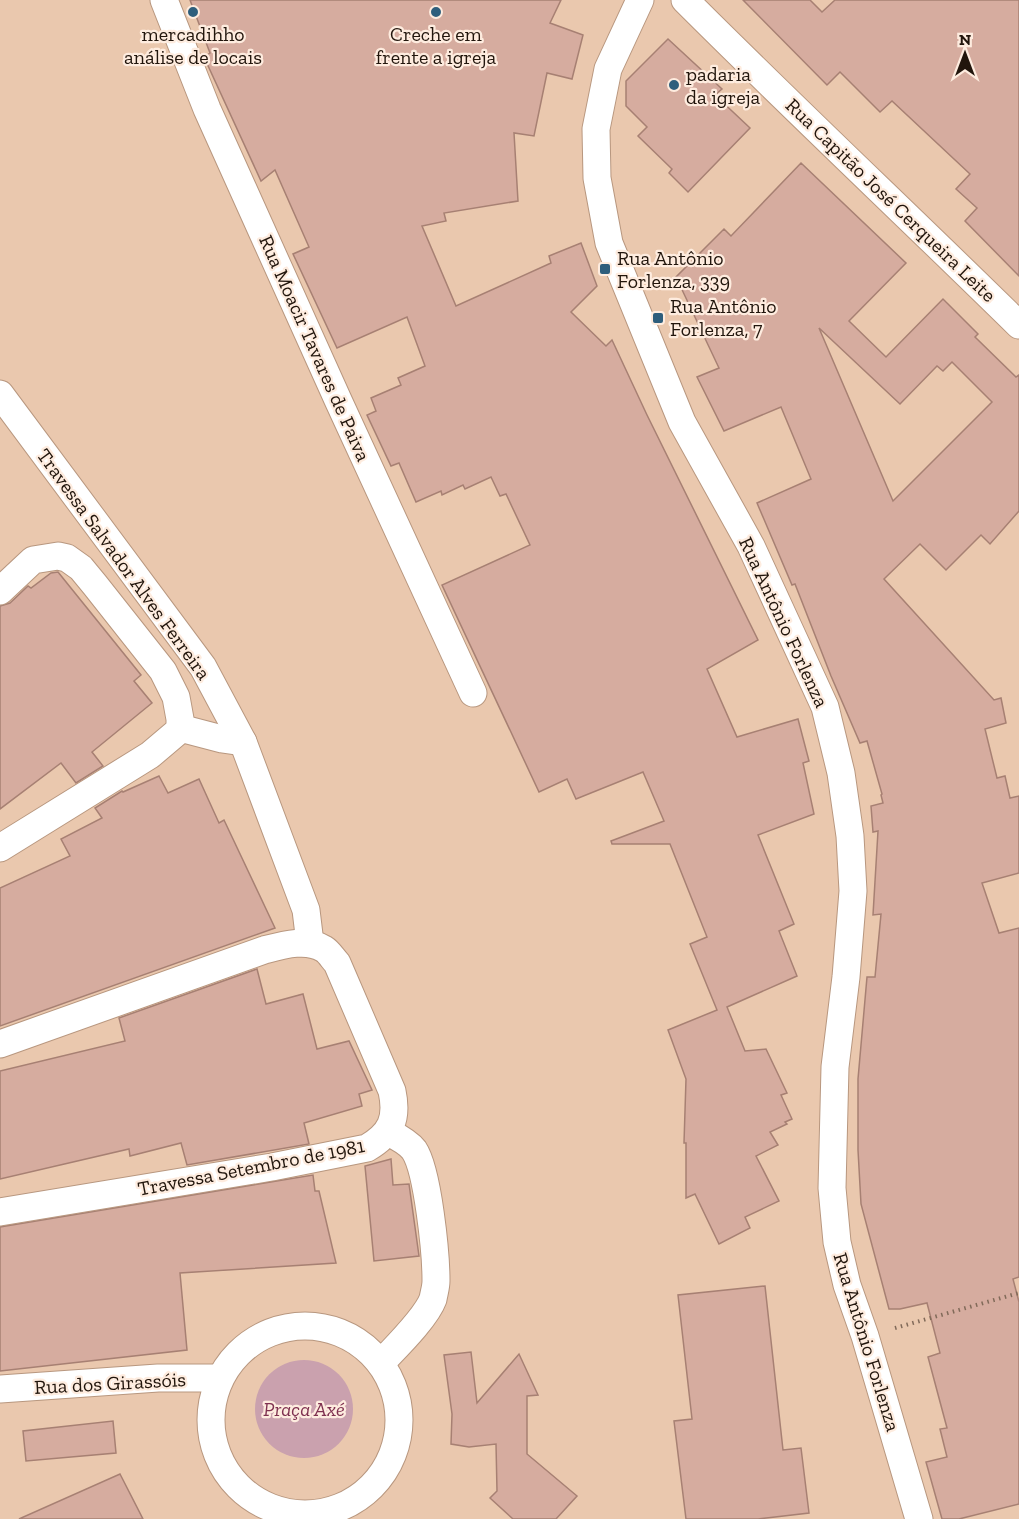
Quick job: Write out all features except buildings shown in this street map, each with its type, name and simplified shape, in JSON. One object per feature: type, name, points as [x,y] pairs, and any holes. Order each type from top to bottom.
[{"type":"street","name":"Rua Moacir Tavares de Paiva","points":[[164,0],[207,109],[473,693]]},
{"type":"street","name":"Rua Antônio Forlenza","points":[[640,0],[608,69],[596,129],[597,178],[609,243],[682,422],[751,546],[825,707],[838,762],[850,836],[853,891],[835,1067],[832,1188],[837,1242],[847,1285],[866,1336],[919,1519]]},
{"type":"street","name":"Rua Capitão José Cerqueira Leite","points":[[686,0],[751,66],[1019,325]]},
{"type":"street","name":"Travessa Salvador Alves Ferreira","points":[[0,394],[203,667],[243,742],[306,910],[310,943]]},
{"type":"street","name":"Travessa Salvador Alves Ferreira","points":[[0,591],[33,560],[58,556],[68,558],[81,568],[163,671],[176,697],[180,728]]},
{"type":"street","points":[[0,848],[150,754],[180,728],[243,742]]},
{"type":"street","points":[[0,1044],[255,953],[281,945],[310,943]]},
{"type":"street","name":"Travessa Setembro de 1981","points":[[0,1212],[344,1154],[367,1148],[380,1140],[388,1132],[393,1120],[395,1104],[392,1091],[337,963],[326,950],[310,943]]},
{"type":"street","points":[[381,1363],[432,1302],[436,1284],[430,1211],[419,1163],[413,1149],[388,1132]]},
{"type":"street","points":[[296,1326],[328,1328],[357,1341],[381,1363],[395,1390],[400,1421],[394,1451],[380,1478],[357,1499],[329,1512],[298,1514],[268,1508],[242,1491],[222,1467],[211,1438],[210,1407],[220,1378],[239,1352],[265,1334],[296,1326]]},
{"type":"street","name":"Rua dos Girassóis","points":[[0,1389],[158,1378],[220,1378]]},
{"type":"path","points":[[866,1336],[1019,1293]]},
{"type":"green space","name":"Praça Axé","points":[[304,1360],[323,1363],[339,1374],[350,1390],[353,1409],[350,1428],[339,1444],[323,1455],[304,1458],[285,1455],[269,1444],[258,1428],[255,1409],[258,1390],[269,1374],[285,1363]]},
{"type":"place","name":"mercadihho análise de locais","points":[[193,12]]},
{"type":"place","name":"Creche em frente a igreja","points":[[436,12]]},
{"type":"place","name":"padaria da igreja","points":[[674,85]]},
{"type":"place","name":"Rua Antônio Forlenza, 339","points":[[605,269]]},
{"type":"place","name":"Rua Antônio Forlenza, 7","points":[[658,318]]}]
